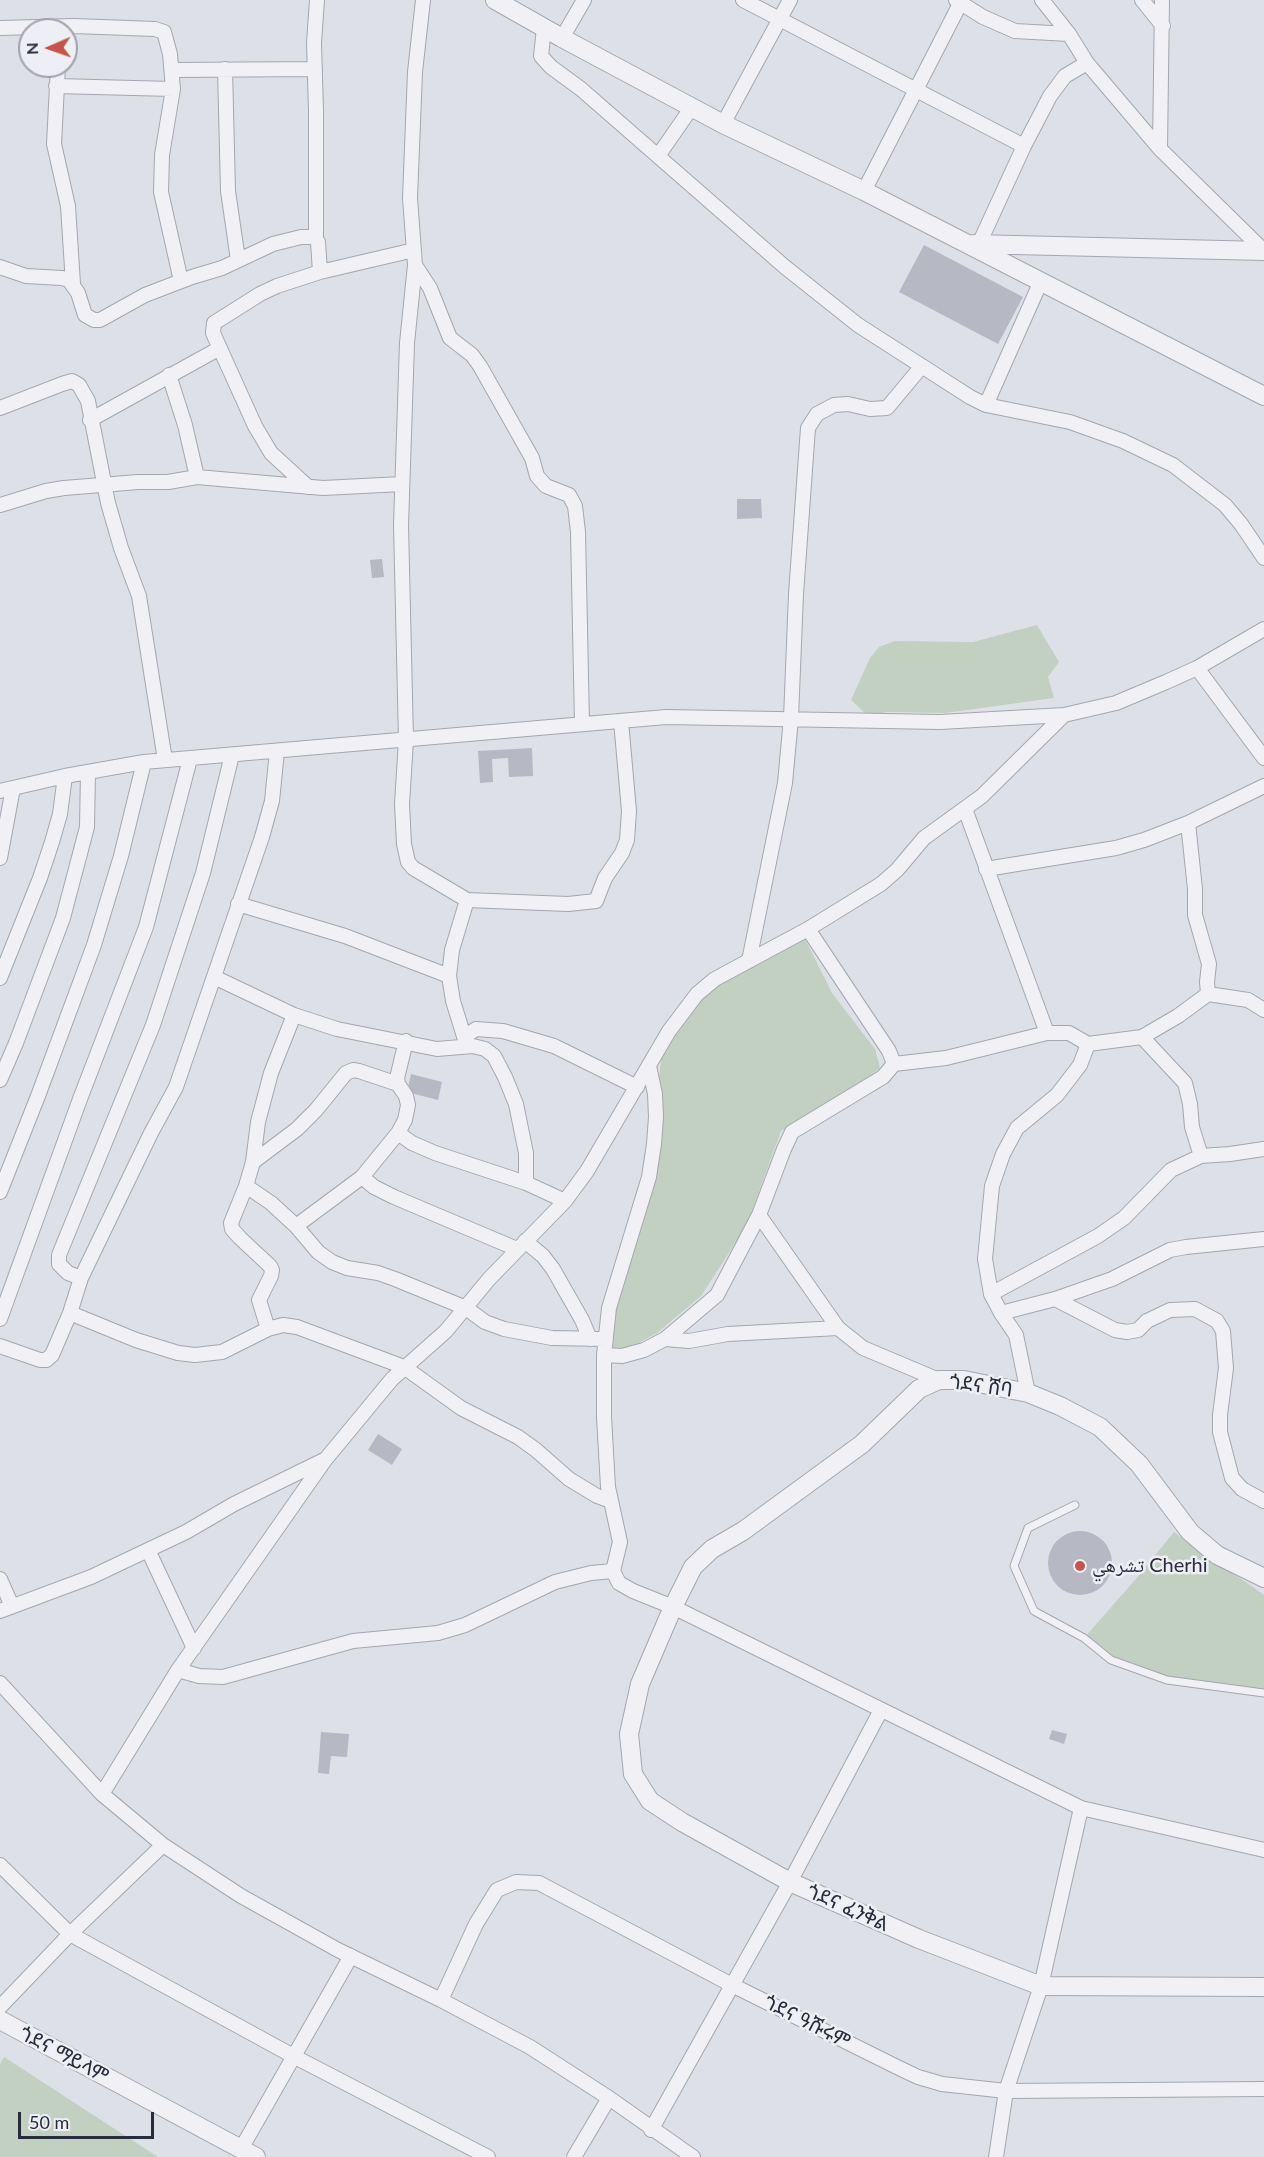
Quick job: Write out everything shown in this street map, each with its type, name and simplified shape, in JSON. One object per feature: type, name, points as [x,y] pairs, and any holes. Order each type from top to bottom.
[{"type":"street","points":[[317,0],[314,43],[318,226],[316,238],[320,272]]},
{"type":"street","points":[[423,0],[412,126],[410,198],[415,265],[407,343],[401,525],[406,740],[402,804],[404,844],[408,862],[413,868],[467,900],[568,904],[596,901],[605,878],[622,853],[627,840],[629,811],[621,721]]},
{"type":"street","points":[[495,0],[723,124],[974,244],[1264,396]]},
{"type":"street","points":[[562,38],[584,0]]},
{"type":"street","points":[[743,0],[916,92],[1024,146]]},
{"type":"street","points":[[723,124],[790,0]]},
{"type":"street","points":[[1041,0],[1069,34],[1087,63],[1160,149],[1264,251]]},
{"type":"street","points":[[1142,0],[1162,26]]},
{"type":"street","points":[[1160,149],[1162,0]]},
{"type":"street","points":[[864,191],[960,1],[983,17],[1015,31],[1069,34]]},
{"type":"street","points":[[0,28],[18,28]]},
{"type":"street","points":[[78,28],[155,29],[164,32],[170,54],[173,89],[162,155],[161,192],[181,281]]},
{"type":"street","points":[[544,28],[541,56],[543,59],[581,89],[785,267],[849,318],[970,397],[986,405],[1070,422],[1123,441],[1173,465],[1225,506],[1241,524],[1264,558]]},
{"type":"street","points":[[974,244],[1054,89],[1065,76],[1087,63]]},
{"type":"street","points":[[225,69],[228,191],[238,260]]},
{"type":"street","points":[[172,70],[315,69]]},
{"type":"street","points":[[57,78],[54,144],[68,206],[74,284],[85,315],[94,320],[100,320],[145,295],[222,268],[273,243],[301,237],[316,238]]},
{"type":"street","points":[[56,86],[173,89]]},
{"type":"street","points":[[658,156],[692,107]]},
{"type":"street","points":[[974,244],[1264,251]]},
{"type":"street","points":[[308,488],[272,453],[255,426],[213,333],[214,323],[277,286],[320,272],[414,250]]},
{"type":"street","points":[[415,265],[430,288],[450,338],[472,355],[480,366],[532,458],[537,476],[546,486],[569,495],[575,506],[578,532],[582,724]]},
{"type":"street","points":[[0,267],[26,276],[62,278],[74,284]]},
{"type":"street","points":[[986,405],[1041,281]]},
{"type":"street","points":[[90,420],[220,348]]},
{"type":"street","points":[[749,961],[785,783],[808,428],[817,414],[834,405],[849,404],[870,409],[887,408],[922,366]]},
{"type":"street","points":[[169,375],[185,425],[197,477]]},
{"type":"street","points":[[0,408],[72,381],[79,385],[88,401],[104,485],[121,548],[139,596],[165,760]]},
{"type":"street","points":[[0,505],[46,491],[168,482],[197,477],[308,488],[402,484]]},
{"type":"street","points":[[0,858],[6,789],[65,776],[144,762],[666,717],[940,722],[1064,715],[1116,703],[1197,668],[1264,629]]},
{"type":"street","points":[[1197,668],[1264,758]]},
{"type":"street","points":[[102,1794],[178,1670],[325,1460],[404,1367],[446,1331],[521,1245],[566,1201],[587,1171],[669,1031],[697,994],[715,979],[808,929],[881,884],[897,870],[924,838],[982,796],[1064,715]]},
{"type":"street","points":[[0,1346],[46,1360],[52,1355],[70,1314],[81,1278],[151,1133],[176,1087],[272,801],[277,752]]},
{"type":"street","points":[[81,1278],[68,1273],[59,1264],[59,1255],[153,1025],[203,873],[232,755]]},
{"type":"street","points":[[0,1319],[80,1098],[146,927],[190,759]]},
{"type":"street","points":[[0,1192],[94,945],[121,856],[144,762]]},
{"type":"street","points":[[0,1080],[16,1043],[66,906],[87,827],[88,772]]},
{"type":"street","points":[[0,978],[40,879],[52,842],[60,814],[65,776]]},
{"type":"street","points":[[986,869],[1116,848],[1144,840],[1188,823],[1264,786]]},
{"type":"street","points":[[965,808],[1047,1033]]},
{"type":"street","points":[[1188,823],[1195,889],[1195,915],[1209,963],[1208,994]]},
{"type":"street","points":[[467,900],[452,950],[449,976],[453,1001],[465,1042],[485,1049],[494,1056],[516,1104],[526,1153],[526,1183]]},
{"type":"street","points":[[238,904],[345,936],[449,976]]},
{"type":"street","points":[[808,929],[889,1051],[894,1064]]},
{"type":"street","points":[[214,976],[294,1015],[337,1029],[437,1049],[465,1042],[476,1029],[503,1030],[554,1046],[637,1087]]},
{"type":"street","points":[[604,1354],[622,1356],[644,1350],[665,1340],[717,1295],[759,1215],[792,1132],[883,1077],[894,1064],[946,1058],[1047,1033],[1069,1033],[1088,1044],[1142,1037],[1178,1016],[1208,994],[1248,1000],[1264,1010]]},
{"type":"street","points":[[268,1329],[259,1300],[272,1276],[272,1270],[236,1234],[231,1223],[253,1162],[258,1122],[271,1073],[294,1015]]},
{"type":"street","points":[[1142,1037],[1185,1083],[1192,1127],[1201,1155]]},
{"type":"street","points":[[296,1226],[362,1178],[398,1133],[405,1120],[408,1105],[397,1078],[406,1041]]},
{"type":"street","points":[[1028,1393],[1016,1335],[991,1294],[985,1259],[992,1186],[1003,1154],[1017,1128],[1057,1095],[1080,1065],[1088,1044]]},
{"type":"street","points":[[649,1066],[655,1094],[656,1117],[652,1155],[648,1177],[609,1308],[604,1354],[604,1418],[608,1487],[620,1542],[613,1571],[619,1583],[673,1607],[1081,1808],[1264,1850]]},
{"type":"street","points":[[253,1162],[297,1129],[346,1073],[353,1070],[359,1071],[398,1084]]},
{"type":"street","points":[[398,1133],[435,1154],[526,1183],[566,1201]]},
{"type":"street","points":[[991,1294],[1098,1236],[1124,1218],[1171,1170],[1201,1155],[1264,1149]]},
{"type":"street","points":[[362,1178],[394,1197],[521,1245],[543,1256],[582,1320],[590,1339]]},
{"type":"street","points":[[246,1186],[271,1203],[296,1226],[318,1252],[332,1262],[347,1268],[387,1276],[466,1308],[485,1322],[504,1329],[552,1338],[606,1340]]},
{"type":"street","points":[[759,1215],[838,1328],[863,1348],[939,1380]]},
{"type":"street","points":[[1001,1313],[1055,1299],[1112,1279],[1170,1250],[1264,1239]]},
{"type":"street","points":[[1055,1299],[1115,1330],[1127,1332],[1138,1330],[1170,1310],[1195,1310],[1217,1321],[1223,1331],[1226,1368],[1220,1432],[1232,1478],[1242,1489],[1264,1501]]},
{"type":"street","points":[[70,1314],[135,1340],[178,1353],[195,1355],[222,1352],[268,1329],[284,1325],[297,1327],[404,1367],[461,1408],[518,1437],[536,1449],[569,1479],[597,1496],[611,1501]]},
{"type":"street","points":[[665,1340],[689,1341],[728,1334],[838,1328]]},
{"type":"street","name":"ጎደና ሸባ","points":[[693,1567],[712,1549],[743,1531],[862,1444],[919,1389],[939,1380],[964,1380],[1028,1393],[1060,1406],[1100,1427],[1139,1464],[1190,1532],[1217,1555],[1264,1578]]},
{"type":"street","points":[[0,1579],[6,1609],[91,1577],[186,1532],[234,1504],[325,1460]]},
{"type":"street","points":[[148,1550],[194,1648]]},
{"type":"street","name":"ጎደና ፈንቅል","points":[[693,1567],[640,1684],[629,1734],[633,1774],[650,1801],[682,1822],[789,1882],[919,1939],[1041,1986],[1264,1987]]},
{"type":"street","points":[[178,1670],[199,1676],[223,1677],[353,1641],[438,1633],[465,1624],[555,1582],[591,1573],[613,1571]]},
{"type":"street","points":[[0,1683],[102,1794],[163,1845],[241,1896],[351,1956],[530,2047],[609,2098],[651,2130],[693,2157]]},
{"type":"street","points":[[651,2130],[789,1882],[881,1710]]},
{"type":"street","points":[[996,2157],[1006,2091],[1041,1986],[1081,1808]]},
{"type":"street","points":[[0,2007],[70,1934],[163,1845]]},
{"type":"street","points":[[0,1865],[70,1934],[295,2057],[488,2157]]},
{"type":"street","name":"ጎደና ዓሹሩም","points":[[441,2000],[476,1924],[497,1890],[516,1882],[539,1882],[732,1984],[918,2077],[942,2084],[1006,2091],[1264,2089]]},
{"type":"street","points":[[248,2153],[295,2057],[351,1956]]},
{"type":"street","name":"ጎደና ማይላም","points":[[0,2020],[248,2153]]},
{"type":"street","points":[[574,2157],[609,2098]]},
{"type":"lane","points":[[1074,1505],[1028,1528],[1014,1566],[1034,1611],[1084,1638],[1111,1660],[1167,1680],[1264,1693]]},
{"type":"green space","points":[[1037,625],[1059,662],[1048,677],[1054,698],[945,713],[888,712],[867,715],[851,700],[870,658],[879,647],[895,641],[973,642]]},
{"type":"green space","points":[[805,939],[832,993],[875,1049],[880,1068],[781,1131],[747,1225],[701,1296],[657,1333],[631,1347],[615,1349],[605,1347],[649,1170],[663,1042],[705,987]]},
{"type":"green space","points":[[1174,1532],[1264,1595],[1264,1693],[1167,1680],[1111,1660],[1084,1638]]},
{"type":"green space","points":[[4,2057],[158,2157],[0,2157],[0,2064]]},
{"type":"building","points":[[924,245],[1023,297],[998,344],[899,292]]},
{"type":"building","points":[[737,499],[761,499],[762,518],[737,519]]},
{"type":"building","points":[[382,559],[384,577],[372,578],[370,560]]},
{"type":"building","points":[[532,748],[533,776],[509,777],[508,758],[492,759],[493,782],[480,783],[478,751]]},
{"type":"building","points":[[411,1074],[442,1082],[438,1100],[407,1092]]},
{"type":"building","points":[[378,1434],[402,1449],[392,1465],[368,1450]]},
{"type":"building","name":"تشرهي Cherhi","points":[[1074,1531],[1086,1531],[1103,1540],[1110,1551],[1112,1563],[1110,1575],[1103,1586],[1086,1595],[1074,1595],[1062,1590],[1053,1581],[1048,1569],[1048,1557],[1053,1545],[1062,1536]]},
{"type":"building","points":[[1052,1730],[1067,1734],[1064,1744],[1049,1739]]},
{"type":"building","points":[[321,1732],[349,1734],[347,1757],[331,1756],[329,1774],[318,1773]]},
{"type":"place","name":"تشرهي Cherhi","points":[[1080,1566]]}]
